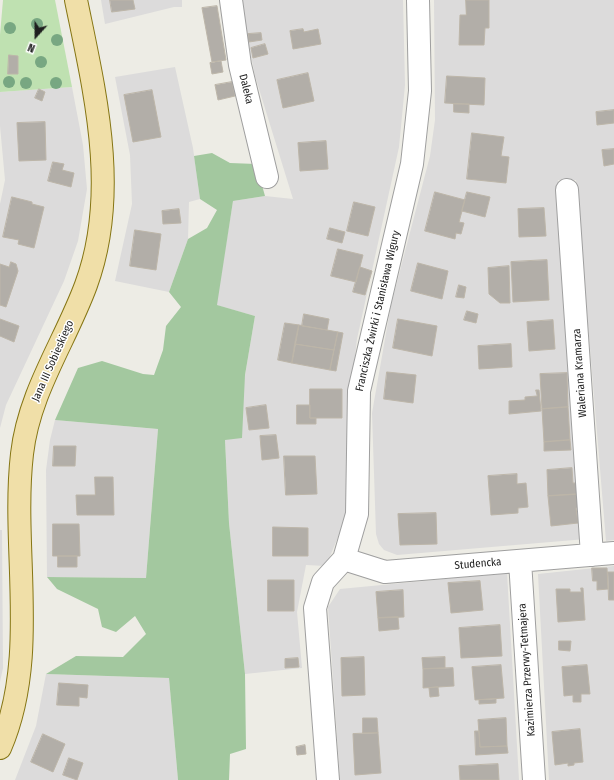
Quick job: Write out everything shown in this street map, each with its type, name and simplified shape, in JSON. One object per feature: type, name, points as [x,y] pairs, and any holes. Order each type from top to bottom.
[{"type":"main road","name":"Jana III Sobieskiego","points":[[0,748],[11,718],[21,656],[19,480],[22,450],[28,422],[39,387],[86,286],[95,256],[103,199],[102,148],[76,0]]},
{"type":"street","name":"Daleka","points":[[231,0],[240,65],[267,177]]},
{"type":"street","name":"Franciszka Żwirki i Stanisława Wigury","points":[[328,780],[315,608],[323,582],[344,559],[357,514],[359,392],[412,164],[420,91],[418,0]]},
{"type":"street","name":"Waleriana Kramarza","points":[[568,190],[592,555]]},
{"type":"street","name":"Studencka","points":[[344,559],[385,572],[614,553]]},
{"type":"street","name":"Kazimierza Przerwy-Tetmajera","points":[[520,561],[534,780]]},
{"type":"shaded area","points":[[101,0],[182,0],[182,7],[174,7],[105,24]]},
{"type":"shaded area","points":[[240,0],[403,0],[405,85],[399,147],[357,339],[347,425],[350,508],[326,566],[306,565],[297,612],[302,668],[245,674],[229,523],[225,440],[245,375],[255,316],[216,305],[233,201],[265,196],[293,199],[255,76]]},
{"type":"shaded area","points":[[434,0],[614,0],[614,540],[606,541],[576,180],[558,180],[586,539],[397,555],[384,550],[379,544],[376,534],[372,413],[391,305],[430,156],[435,120]]},
{"type":"shaded area","points":[[175,67],[193,148],[200,199],[189,202],[188,239],[169,292],[115,281],[132,204],[130,155],[115,77]]},
{"type":"shaded area","points":[[72,87],[83,145],[87,189],[78,241],[64,281],[6,405],[0,428],[0,204],[5,180],[0,126],[0,92]]},
{"type":"shaded area","points":[[55,420],[158,429],[146,578],[47,577],[46,470],[50,440]]},
{"type":"shaded area","points":[[0,530],[2,530],[3,668],[0,682]]},
{"type":"shaded area","points":[[614,566],[614,780],[549,780],[538,574]]},
{"type":"shaded area","points":[[507,573],[519,780],[340,780],[328,607],[340,589]]},
{"type":"shaded area","points":[[46,674],[169,678],[178,780],[15,780],[36,726]]},
{"type":"green space","points":[[3,0],[55,0],[72,87],[0,92],[0,35]]},
{"type":"green space","points":[[212,153],[230,163],[256,164],[265,196],[233,201],[217,305],[255,316],[245,375],[242,438],[225,440],[229,523],[245,674],[246,749],[230,754],[229,780],[178,780],[169,678],[46,674],[76,656],[123,657],[146,634],[135,616],[116,632],[102,627],[98,609],[57,589],[47,577],[146,578],[158,429],[55,420],[78,368],[102,361],[143,374],[154,375],[163,350],[166,326],[181,307],[169,292],[188,239],[207,228],[217,210],[200,199],[194,156]]},
{"type":"building","points":[[110,0],[133,0],[135,9],[112,12]]},
{"type":"building","points":[[466,0],[489,0],[489,28],[485,28],[484,45],[459,45],[460,15],[466,15]]},
{"type":"building","points":[[217,6],[226,60],[212,62],[202,8]]},
{"type":"building","points":[[303,29],[304,32],[318,29],[321,44],[293,49],[290,31]]},
{"type":"building","points":[[261,33],[262,40],[249,42],[248,34]]},
{"type":"building","points":[[265,44],[268,54],[253,58],[251,48]]},
{"type":"building","points":[[9,55],[18,56],[18,74],[8,74]]},
{"type":"building","points":[[221,61],[223,72],[212,74],[210,63]]},
{"type":"building","points":[[308,73],[314,101],[283,108],[277,80]]},
{"type":"building","points":[[447,76],[485,78],[484,105],[445,103]]},
{"type":"building","points":[[232,82],[235,96],[218,100],[215,85]]},
{"type":"building","points":[[39,89],[45,92],[42,101],[35,98]]},
{"type":"building","points":[[152,90],[161,137],[133,142],[124,95]]},
{"type":"building","points":[[454,104],[469,104],[469,113],[454,112]]},
{"type":"building","points":[[614,110],[614,123],[597,125],[596,112]]},
{"type":"building","points":[[45,122],[46,160],[19,161],[17,123]]},
{"type":"building","points":[[472,133],[504,137],[501,156],[509,157],[506,183],[467,179]]},
{"type":"building","points":[[326,141],[328,169],[300,171],[298,143]]},
{"type":"building","points":[[614,149],[614,164],[604,166],[602,150]]},
{"type":"building","points":[[53,162],[64,164],[62,170],[74,173],[71,187],[48,181]]},
{"type":"building","points":[[435,192],[465,200],[459,222],[464,223],[461,234],[456,233],[455,239],[425,231]]},
{"type":"building","points":[[467,192],[490,197],[485,217],[462,211]]},
{"type":"building","points":[[12,197],[44,207],[34,248],[18,244],[19,240],[3,237]]},
{"type":"building","points":[[354,202],[375,207],[368,236],[347,231]]},
{"type":"building","points":[[544,208],[546,236],[519,237],[518,209]]},
{"type":"building","points":[[179,209],[181,223],[163,224],[162,211]]},
{"type":"building","points":[[330,228],[345,232],[342,243],[327,239]]},
{"type":"building","points":[[135,230],[161,234],[156,270],[130,266]]},
{"type":"building","points":[[338,249],[363,255],[356,282],[331,276]]},
{"type":"building","points":[[547,260],[549,300],[513,302],[511,262]]},
{"type":"building","points":[[11,262],[16,264],[18,271],[6,307],[0,305],[0,264],[9,267]]},
{"type":"building","points":[[418,263],[448,271],[442,299],[411,291]]},
{"type":"building","points":[[509,266],[510,303],[500,303],[489,294],[488,268]]},
{"type":"building","points":[[360,267],[372,271],[365,295],[353,292]]},
{"type":"building","points":[[459,285],[466,287],[464,298],[456,297]]},
{"type":"building","points":[[467,311],[478,314],[476,323],[464,320]]},
{"type":"building","points":[[304,314],[329,319],[327,330],[302,326]]},
{"type":"building","points":[[0,319],[19,326],[14,342],[0,336]]},
{"type":"building","points":[[398,319],[437,326],[432,356],[393,348]]},
{"type":"building","points":[[553,320],[555,349],[529,351],[527,322]]},
{"type":"building","points":[[285,323],[299,325],[292,363],[278,360]]},
{"type":"building","points":[[299,325],[338,332],[334,350],[295,344]]},
{"type":"building","points":[[338,332],[343,333],[336,371],[330,370]]},
{"type":"building","points":[[295,344],[334,350],[330,370],[292,363]]},
{"type":"building","points":[[511,344],[512,367],[479,369],[478,346]]},
{"type":"building","points":[[387,372],[416,375],[413,403],[384,399]]},
{"type":"building","points":[[567,373],[568,407],[542,409],[540,374]]},
{"type":"building","points":[[310,389],[342,389],[342,418],[310,418]]},
{"type":"building","points":[[536,390],[539,390],[541,411],[509,414],[509,401],[525,400],[525,397],[537,396]]},
{"type":"building","points":[[266,405],[269,428],[249,430],[246,408]]},
{"type":"building","points":[[297,405],[310,405],[310,418],[316,418],[316,424],[297,424]]},
{"type":"building","points":[[568,407],[570,440],[544,442],[542,409]]},
{"type":"building","points":[[276,435],[279,458],[262,460],[260,436]]},
{"type":"building","points":[[570,440],[571,450],[544,451],[544,442]]},
{"type":"building","points":[[54,446],[76,446],[75,466],[53,466]]},
{"type":"building","points":[[284,456],[315,456],[317,494],[286,495]]},
{"type":"building","points":[[572,468],[573,483],[580,483],[581,494],[548,496],[547,470]]},
{"type":"building","points":[[517,474],[517,484],[526,483],[528,507],[518,508],[518,513],[491,515],[488,476]]},
{"type":"building","points":[[95,477],[113,477],[114,515],[77,515],[76,495],[95,495]]},
{"type":"building","points":[[581,494],[582,507],[576,508],[578,523],[551,526],[548,496]]},
{"type":"building","points":[[436,513],[437,544],[400,545],[398,514]]},
{"type":"building","points":[[53,524],[79,524],[80,556],[53,556]]},
{"type":"building","points":[[273,527],[308,528],[308,556],[273,556]]},
{"type":"building","points":[[58,556],[77,556],[77,567],[58,567]]},
{"type":"building","points":[[592,568],[607,568],[608,589],[597,590],[597,581],[593,581]]},
{"type":"building","points":[[608,572],[614,572],[614,600],[609,600]]},
{"type":"building","points":[[268,580],[294,580],[294,611],[268,611]]},
{"type":"building","points":[[480,581],[483,610],[451,613],[448,583]]},
{"type":"building","points":[[581,588],[583,588],[585,620],[558,622],[556,589],[570,589],[570,592],[581,592]]},
{"type":"building","points":[[403,590],[404,617],[378,618],[376,592]]},
{"type":"building","points":[[398,617],[399,629],[379,631],[378,618]]},
{"type":"building","points":[[500,625],[502,656],[461,658],[459,628]]},
{"type":"building","points":[[559,641],[571,641],[570,651],[559,650]]},
{"type":"building","points":[[364,657],[365,695],[342,696],[341,658]]},
{"type":"building","points":[[445,657],[445,668],[423,669],[422,658]]},
{"type":"building","points":[[298,658],[299,667],[285,668],[285,659]]},
{"type":"building","points":[[501,665],[504,698],[475,700],[472,667]]},
{"type":"building","points":[[587,665],[590,694],[581,694],[581,702],[573,702],[573,695],[564,696],[562,667]]},
{"type":"building","points":[[453,668],[454,686],[423,688],[423,669]]},
{"type":"building","points":[[59,683],[88,685],[87,698],[79,697],[79,706],[57,705]]},
{"type":"building","points":[[438,687],[439,696],[430,697],[429,688]]},
{"type":"building","points":[[496,699],[496,703],[479,704],[479,700]]},
{"type":"building","points":[[363,718],[377,718],[378,733],[363,733]]},
{"type":"building","points":[[506,718],[507,746],[480,747],[478,720]]},
{"type":"building","points":[[580,729],[583,762],[574,763],[574,765],[568,766],[568,763],[555,765],[552,732]]},
{"type":"building","points":[[475,731],[479,731],[480,747],[507,746],[508,753],[476,755]]},
{"type":"building","points":[[378,733],[381,773],[355,775],[353,734]]},
{"type":"building","points":[[43,734],[65,744],[53,772],[31,762]]},
{"type":"building","points":[[305,745],[306,754],[297,755],[296,747]]},
{"type":"building","points":[[69,758],[83,763],[77,780],[63,775]]},
{"type":"building","points":[[498,764],[499,780],[460,780],[459,766]]}]
